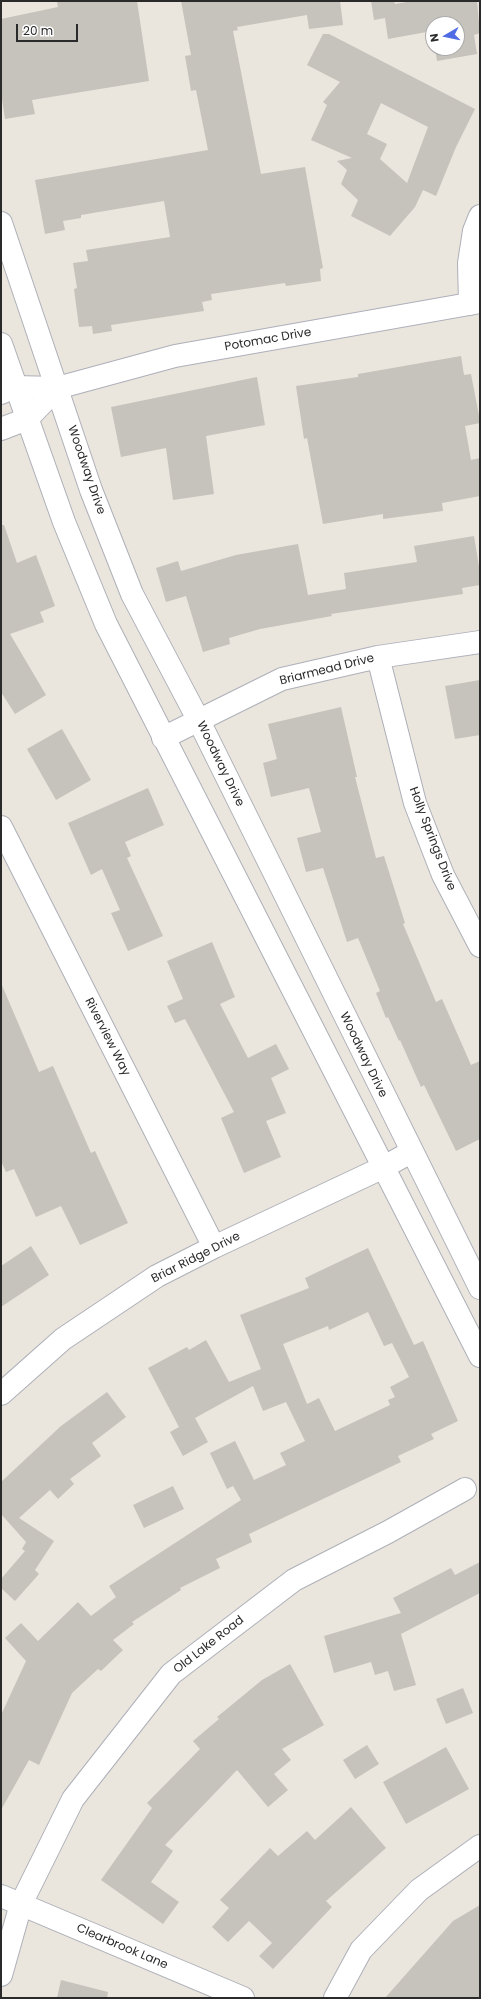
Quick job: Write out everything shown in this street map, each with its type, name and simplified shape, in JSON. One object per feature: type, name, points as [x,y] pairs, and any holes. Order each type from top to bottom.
[{"type":"street","points":[[475,303],[469,263],[474,231],[480,216]]},
{"type":"street","name":"Woodway Drive","points":[[1,223],[91,490],[132,594],[199,721],[480,1288]]},
{"type":"street","name":"Potomac Drive","points":[[8,390],[57,388],[175,356],[475,303]]},
{"type":"street","points":[[1,344],[8,390],[27,419],[64,522],[106,624],[480,1356]]},
{"type":"street","points":[[1,429],[27,419],[57,388]]},
{"type":"street","name":"Briarmead Drive","points":[[163,738],[282,679],[378,657],[480,642]]},
{"type":"street","name":"Holly Springs Drive","points":[[378,657],[415,803],[443,876],[480,946]]},
{"type":"street","name":"Riverview Way","points":[[1,826],[214,1247]]},
{"type":"street","name":"Briar Ridge Drive","points":[[1,1394],[63,1339],[157,1276],[214,1247],[384,1167],[412,1152]]},
{"type":"street","name":"Old Lake Road","points":[[1,1975],[11,1900],[73,1799],[171,1674],[294,1580],[388,1532],[465,1489]]},
{"type":"street","points":[[335,1998],[361,1950],[419,1890],[480,1846]]},
{"type":"street","name":"Clearbrook Lane","points":[[11,1900],[243,1998]]},
{"type":"building","points":[[137,1],[149,81],[32,100],[35,114],[5,119],[1,92],[1,19],[58,7],[57,2]]},
{"type":"building","points":[[181,1],[340,1],[343,25],[309,29],[307,15],[237,27],[238,30],[233,31],[261,174],[305,167],[323,268],[320,269],[321,281],[286,286],[285,283],[211,294],[212,300],[202,302],[204,311],[111,325],[112,331],[93,334],[92,326],[79,327],[74,289],[77,288],[73,263],[88,261],[86,250],[170,237],[164,201],[81,215],[81,218],[63,221],[65,230],[45,234],[35,180],[208,150],[196,90],[191,91],[185,56],[191,55]]},
{"type":"building","points":[[371,1],[394,1],[395,4],[412,1],[477,1],[480,33],[474,35],[477,54],[437,61],[436,56],[465,56],[465,16],[425,16],[425,32],[388,39],[385,18],[374,20]]},
{"type":"building","points":[[323,34],[329,34],[475,109],[456,147],[436,196],[423,190],[415,207],[390,236],[351,216],[358,200],[341,184],[347,170],[337,161],[352,158],[311,140],[327,105],[323,102],[340,82],[307,65]],"holes":[[[381,103],[428,127],[407,183],[380,159],[387,144],[367,134]]]},
{"type":"building","points":[[461,356],[464,375],[471,374],[480,421],[480,423],[465,426],[471,460],[480,458],[480,496],[442,503],[443,511],[383,519],[383,514],[323,524],[307,438],[304,439],[296,386],[358,377],[358,374]]},
{"type":"building","points":[[257,377],[265,425],[206,436],[214,494],[173,500],[166,448],[121,457],[111,407]]},
{"type":"building","points":[[1,525],[4,525],[17,563],[36,555],[55,606],[40,612],[44,622],[10,634],[46,695],[15,714],[1,692]]},
{"type":"building","points":[[474,536],[480,573],[480,585],[462,588],[463,594],[331,614],[332,616],[260,629],[229,638],[230,644],[203,652],[186,596],[166,602],[156,568],[178,561],[181,571],[236,555],[298,544],[308,595],[346,589],[344,573],[417,562],[414,546]]},
{"type":"building","points":[[480,680],[480,735],[455,739],[445,686]]},
{"type":"building","points":[[341,707],[357,777],[355,777],[376,858],[384,856],[405,923],[403,924],[436,1002],[442,999],[471,1065],[480,1061],[480,1139],[456,1151],[424,1085],[421,1087],[400,1040],[399,1041],[388,1017],[386,1018],[376,993],[380,991],[358,938],[347,942],[323,868],[306,872],[297,838],[321,832],[309,788],[271,797],[263,763],[277,759],[268,724]]},
{"type":"building","points":[[62,729],[91,780],[56,800],[27,749]]},
{"type":"building","points":[[148,788],[164,825],[125,842],[131,856],[127,858],[163,936],[128,951],[111,913],[120,910],[102,869],[91,875],[68,823]]},
{"type":"building","points":[[212,942],[235,997],[220,1004],[248,1058],[276,1044],[289,1069],[271,1078],[286,1113],[266,1121],[281,1157],[244,1173],[221,1118],[234,1112],[185,1019],[175,1023],[167,1006],[183,999],[167,961]]},
{"type":"building","points":[[1,983],[39,1072],[53,1066],[91,1153],[95,1151],[128,1223],[80,1245],[61,1206],[36,1217],[14,1169],[6,1172],[1,1161]]},
{"type":"building","points":[[31,1246],[49,1275],[1,1307],[1,1266]]},
{"type":"building","points":[[368,1248],[414,1345],[423,1341],[458,1421],[431,1434],[434,1439],[398,1456],[401,1462],[249,1534],[252,1542],[216,1559],[220,1568],[180,1588],[181,1590],[132,1622],[134,1624],[113,1640],[123,1650],[101,1671],[98,1669],[72,1693],[39,1765],[29,1760],[1,1810],[1,1715],[26,1661],[5,1638],[21,1623],[38,1641],[78,1602],[91,1616],[116,1597],[109,1586],[241,1500],[233,1486],[227,1489],[210,1453],[235,1441],[254,1480],[286,1465],[280,1453],[305,1441],[286,1402],[263,1411],[253,1386],[195,1418],[208,1442],[183,1456],[170,1432],[179,1427],[148,1368],[187,1347],[189,1350],[206,1340],[229,1382],[261,1369],[240,1315],[309,1288],[305,1278]],"holes":[[[368,1312],[384,1346],[392,1343],[409,1377],[390,1387],[395,1397],[388,1400],[390,1405],[335,1431],[319,1398],[307,1404],[283,1344],[328,1326],[329,1330]]]},
{"type":"building","points":[[107,1392],[126,1417],[92,1443],[101,1456],[70,1479],[74,1484],[58,1499],[50,1490],[19,1518],[54,1541],[35,1570],[39,1574],[15,1601],[1,1588],[1,1579],[25,1551],[22,1549],[26,1542],[1,1514],[1,1482],[61,1426]]},
{"type":"building","points":[[173,1486],[184,1509],[144,1528],[133,1505]]},
{"type":"building","points":[[480,1562],[480,1593],[401,1634],[416,1685],[394,1691],[388,1671],[375,1675],[371,1662],[334,1673],[324,1636],[401,1613],[393,1598],[451,1568],[455,1575]]},
{"type":"building","points":[[290,1664],[324,1725],[282,1749],[291,1760],[274,1774],[288,1790],[268,1807],[237,1770],[165,1845],[173,1851],[151,1882],[179,1902],[163,1924],[101,1880],[152,1808],[147,1803],[200,1749],[193,1741],[219,1719],[217,1717],[262,1680]]},
{"type":"building","points":[[463,1688],[473,1713],[446,1724],[436,1699]]},
{"type":"building","points":[[367,1745],[379,1764],[355,1779],[343,1760]]},
{"type":"building","points":[[446,1747],[469,1789],[406,1824],[383,1782]]},
{"type":"building","points":[[351,1807],[386,1848],[326,1901],[332,1907],[273,1969],[259,1956],[272,1943],[249,1921],[228,1942],[212,1927],[229,1908],[220,1900],[270,1848],[278,1856],[307,1831],[315,1840]]},
{"type":"building","points":[[480,1905],[480,1998],[385,1998],[453,1921]]},
{"type":"building","points":[[61,1980],[108,1992],[107,1998],[57,1998]]}]
